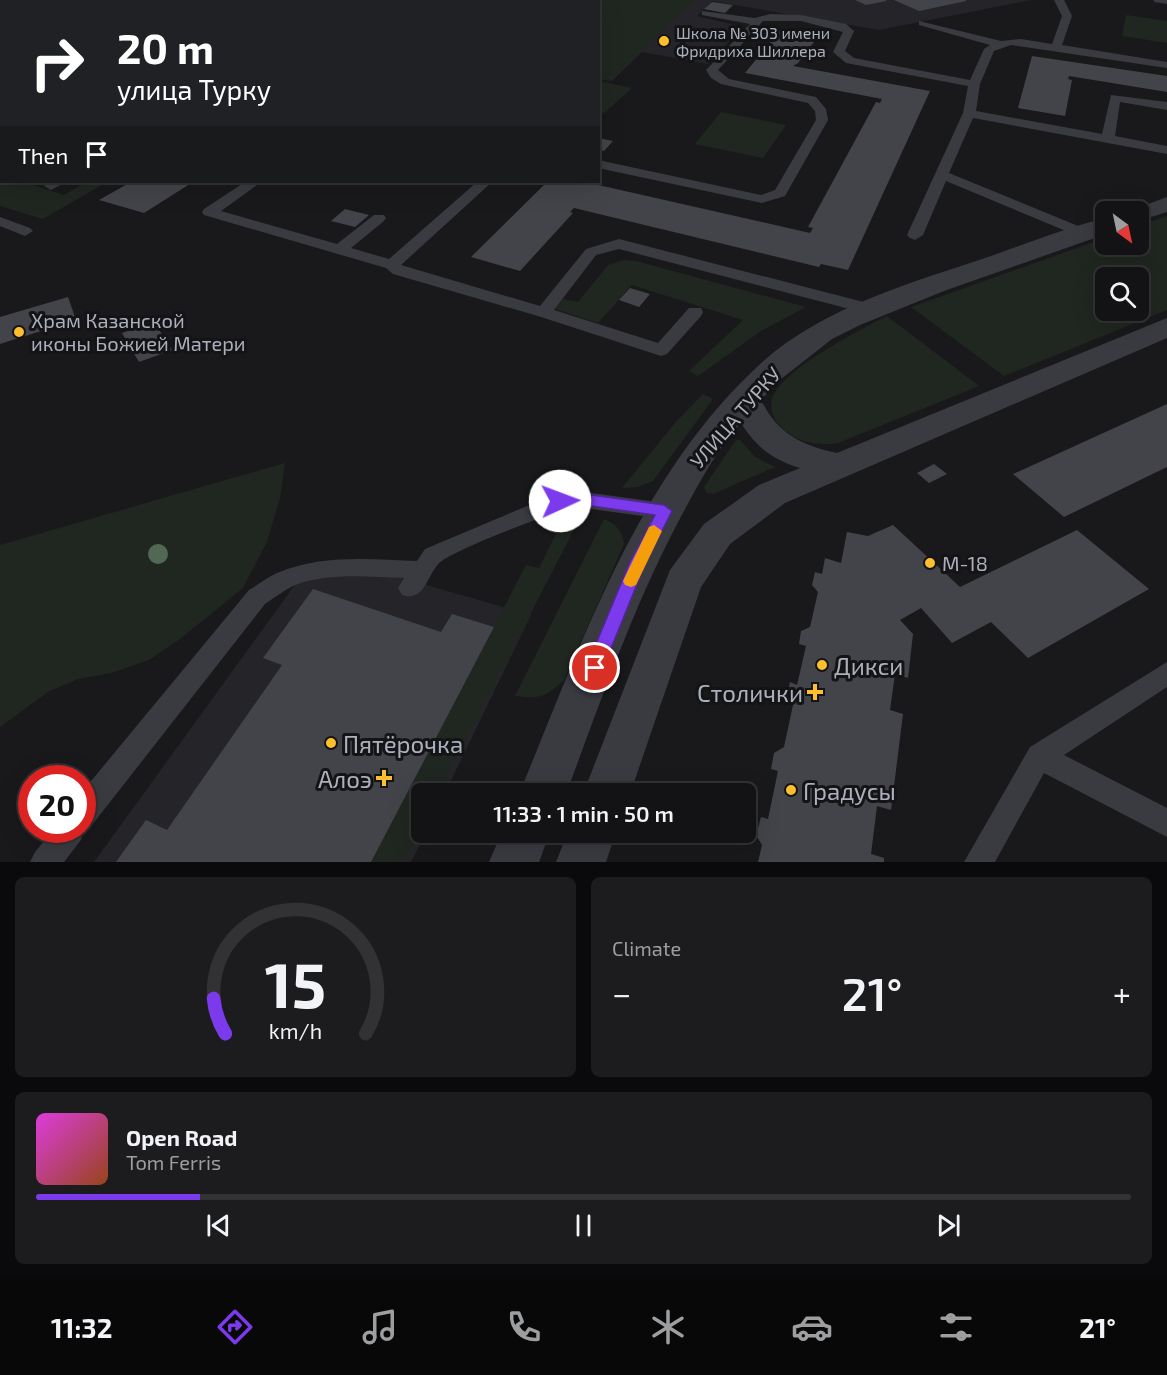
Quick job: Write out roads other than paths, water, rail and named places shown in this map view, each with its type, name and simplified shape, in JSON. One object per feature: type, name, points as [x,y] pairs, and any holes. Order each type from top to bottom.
[{"type":"street","points":[[1149,210],[1167,204]]},
{"type":"street","name":"УЛИЦА ТУРКУ","points":[[547,783],[638,562],[664,511],[705,447],[745,399],[789,356],[822,334],[869,309],[1094,229]]},
{"type":"street","points":[[610,783],[684,581],[717,534],[772,494],[1167,327]]},
{"type":"street","points":[[745,399],[761,431],[775,445],[790,453],[836,465]]},
{"type":"street","points":[[514,862],[522,843]]},
{"type":"street","points":[[581,862],[588,843]]},
{"type":"lane","points":[[1056,47],[1067,16],[1059,0]]},
{"type":"lane","points":[[1158,0],[1167,1]]},
{"type":"lane","points":[[706,13],[757,22]]},
{"type":"lane","points":[[600,164],[762,199],[780,193],[822,120],[822,113],[812,100],[738,85],[716,76],[712,70],[757,22],[769,16],[842,26],[849,31],[839,52],[850,61],[974,84]]},
{"type":"lane","points":[[923,22],[999,44]]},
{"type":"lane","points":[[915,235],[969,113],[974,84],[989,49],[1010,42],[1167,64]]},
{"type":"lane","points":[[1108,139],[1115,98],[1167,106]]},
{"type":"lane","points":[[969,113],[1167,150]]},
{"type":"lane","points":[[942,174],[1094,229]]},
{"type":"lane","points":[[252,183],[209,212],[392,265],[399,271],[544,312],[661,350],[695,312]]},
{"type":"lane","points":[[392,265],[484,183]]},
{"type":"lane","points":[[340,250],[379,218]]},
{"type":"lane","points":[[0,221],[25,231]]},
{"type":"lane","points":[[544,312],[591,252],[619,244],[869,309]]},
{"type":"lane","points":[[96,797],[257,597],[286,579],[350,568],[416,579],[433,555],[560,501],[577,499],[604,501],[664,511]]},
{"type":"lane","points":[[979,862],[1039,756],[1167,673]]},
{"type":"lane","points":[[1039,756],[1167,824]]},
{"type":"lane","points":[[45,862],[60,843]]},
{"type":"place","name":"Школа № 303 имени Фридриха Шиллера","points":[[664,41]]},
{"type":"place","name":"Храм Казанской иконы Божией Матери","points":[[19,332]]},
{"type":"place","name":"M-18","points":[[930,563]]},
{"type":"place","name":"Дикси","points":[[822,665]]},
{"type":"place","name":"Столички","points":[[815,692]]},
{"type":"place","name":"Пятёрочка","points":[[331,743]]},
{"type":"place","name":"Алоэ","points":[[384,778]]},
{"type":"place","name":"Градусы","points":[[791,790]]}]
